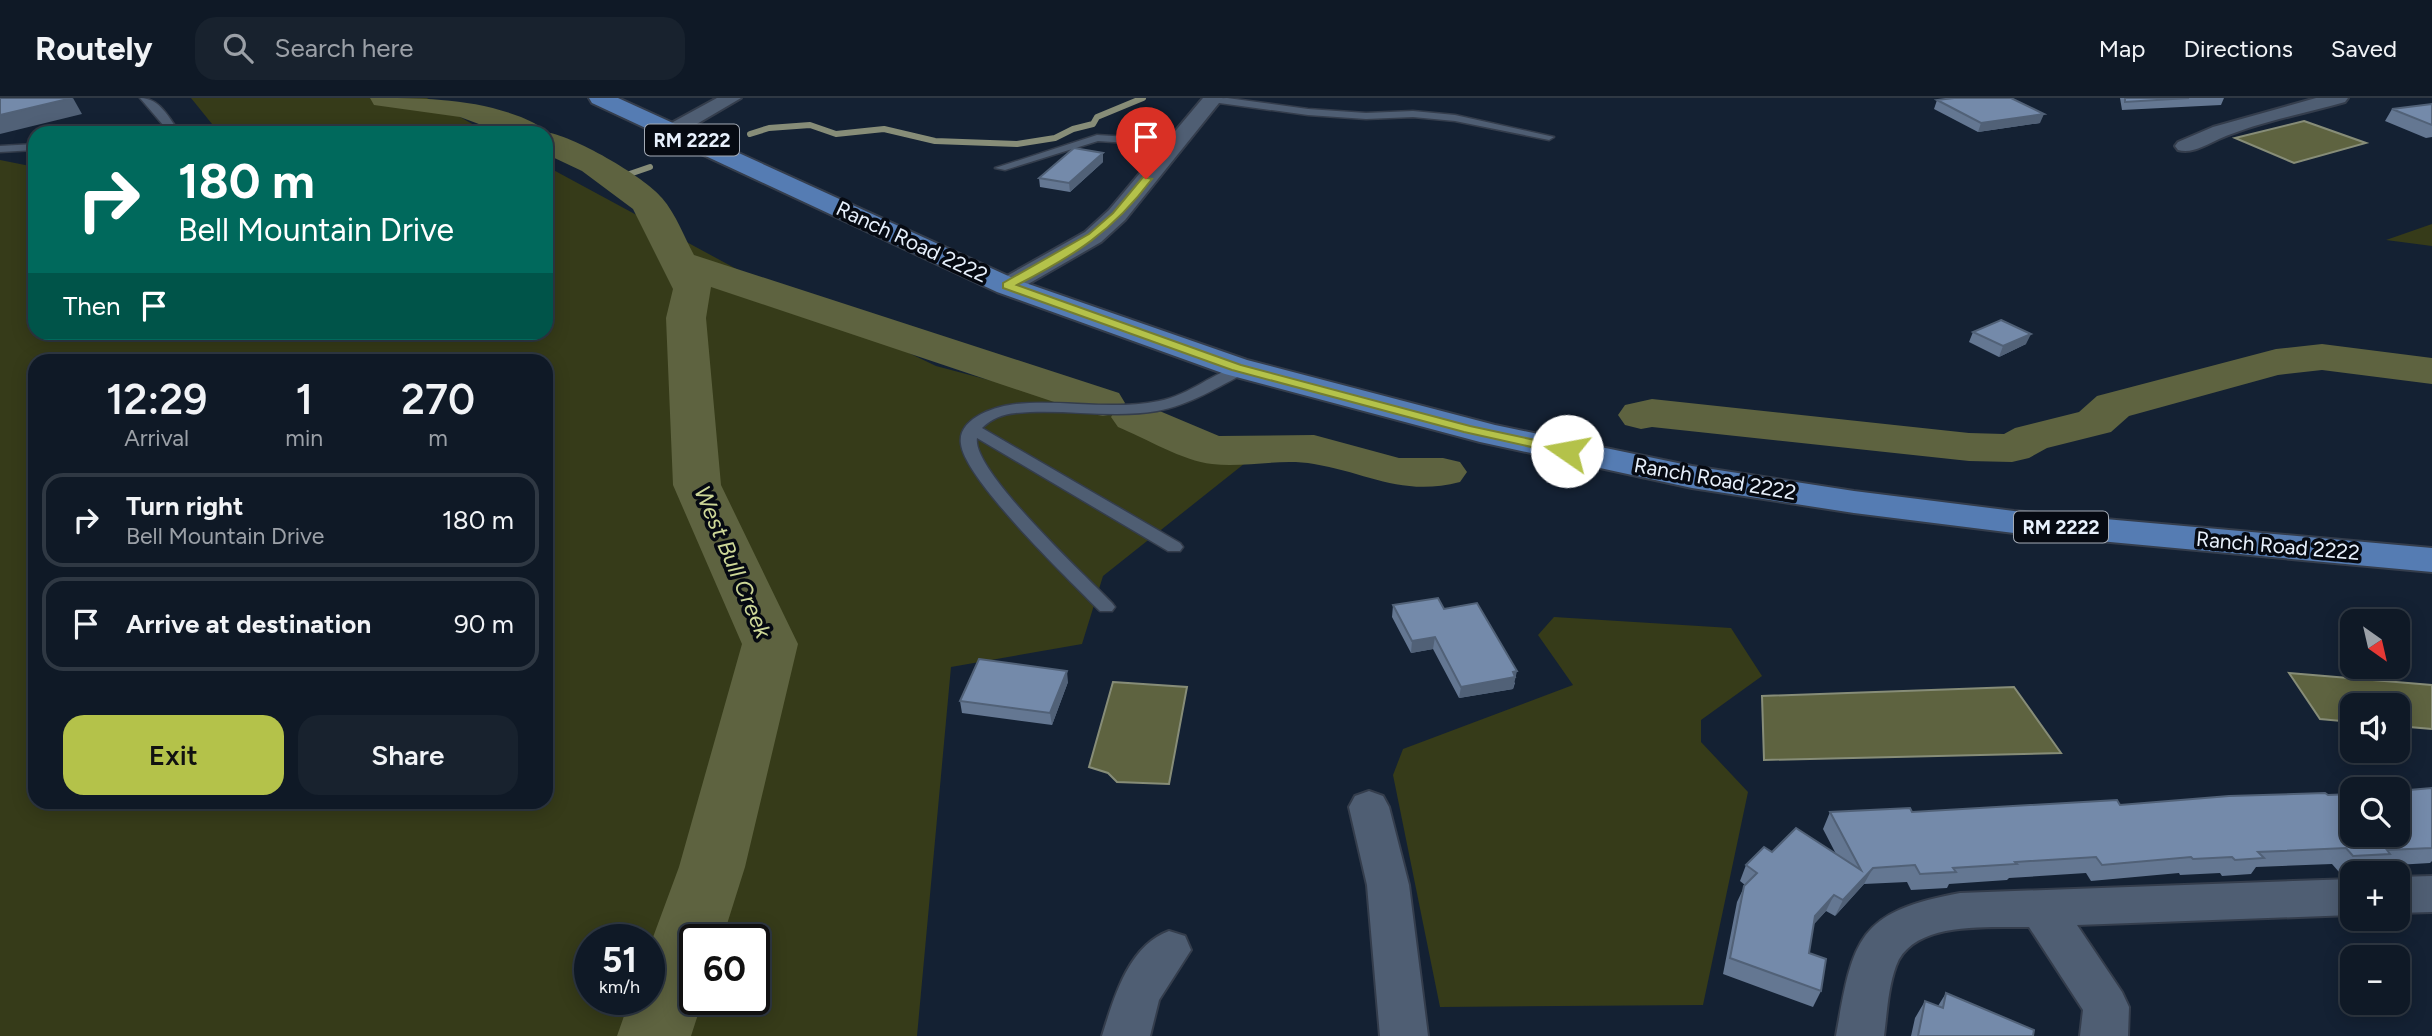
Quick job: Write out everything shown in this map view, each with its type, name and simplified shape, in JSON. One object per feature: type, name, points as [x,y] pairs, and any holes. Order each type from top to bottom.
[{"type":"main road","name":"Ranch Road 2222","points":[[600,98],[994,280],[1242,369],[1492,435],[1692,477],[1854,502],[2014,522],[2432,560]]},
{"type":"street","points":[[671,131],[730,98]]},
{"type":"street","points":[[2185,146],[2220,131],[2338,98]]},
{"type":"street","points":[[994,280],[1048,264],[1093,237],[1117,215],[1212,99]]},
{"type":"street","points":[[1369,807],[1388,885],[1404,1036]]},
{"type":"street","points":[[2410,895],[2432,894]]},
{"type":"street","points":[[1860,1036],[1874,956],[1892,933],[1917,920],[1960,911],[2340,897]]},
{"type":"street","points":[[2041,908],[2106,1007],[2104,1036]]},
{"type":"street","points":[[1126,1036],[1138,992],[1169,950]]},
{"type":"lane","points":[[145,98],[154,105],[170,126]]},
{"type":"lane","points":[[1212,99],[1308,112],[1366,116],[1413,114],[1455,118],[1549,137]]},
{"type":"lane","points":[[1001,168],[1097,138],[1176,143]]},
{"type":"lane","points":[[0,149],[28,147]]},
{"type":"lane","points":[[1106,607],[1007,502],[975,463],[968,443],[973,429],[982,418],[1001,410],[1017,408],[1120,410],[1159,406],[1182,399],[1242,369]]},
{"type":"lane","points":[[973,429],[1174,547]]},
{"type":"shaded area","points":[[191,98],[427,98],[476,126],[209,126],[212,124]]},
{"type":"shaded area","points":[[2304,121],[2366,143],[2294,163],[2235,138]]},
{"type":"shaded area","points":[[0,160],[28,166],[28,340],[553,340],[553,170],[755,279],[936,366],[1259,452],[1103,576],[1082,644],[951,667],[917,1036],[0,1036]]},
{"type":"shaded area","points":[[2432,224],[2432,246],[2386,240]]},
{"type":"shaded area","points":[[1554,617],[1731,628],[1762,676],[1701,720],[1701,742],[1748,792],[1703,1005],[1440,1007],[1393,775],[1403,749],[1573,685],[1538,635]]},
{"type":"shaded area","points":[[2289,673],[2432,685],[2432,729],[2410,727],[2410,693],[2340,693],[2340,721],[2320,719]]},
{"type":"shaded area","points":[[1113,682],[1187,687],[1169,784],[1117,782],[1108,773],[1089,767]]},
{"type":"shaded area","points":[[2014,687],[2061,753],[1764,760],[1762,696]]},
{"type":"building","points":[[0,98],[72,98],[0,115]]},
{"type":"building","points":[[2011,98],[2044,114],[1981,123],[1937,100]]},
{"type":"building","points":[[2125,98],[2189,98],[2125,102]]},
{"type":"building","points":[[2432,104],[2432,125],[2392,109]]},
{"type":"building","points":[[1074,148],[1103,153],[1069,183],[1039,178]]},
{"type":"building","points":[[2001,320],[2031,334],[2003,346],[1973,332]]},
{"type":"building","points":[[1438,598],[1444,609],[1477,603],[1517,671],[1513,672],[1515,677],[1461,687],[1435,637],[1412,641],[1393,605]]},
{"type":"building","points":[[979,659],[1067,671],[1050,713],[960,701]]},
{"type":"building","points":[[2432,788],[2432,848],[2387,850],[2390,854],[2353,856],[2346,848],[2258,852],[2264,858],[2235,860],[2232,857],[2191,857],[2102,865],[2096,857],[2015,862],[2017,864],[1953,868],[1956,872],[1920,874],[1915,865],[1873,868],[1843,900],[1834,895],[1815,916],[1809,953],[1826,959],[1821,991],[1730,958],[1744,886],[1757,873],[1746,865],[1764,847],[1772,852],[1796,828],[1861,870],[1830,812],[1910,808],[1912,812],[2117,800],[2120,805],[2229,796],[2325,793],[2340,794],[2340,847],[2410,847],[2410,790]]},
{"type":"building","points":[[1946,993],[2034,1030],[2033,1036],[1918,1036],[1925,1001],[1943,1008]]},
{"type":"waterway","name":"West Bull Creek","points":[[385,98],[462,108],[495,117],[514,126]]},
{"type":"waterway","points":[[750,134],[769,128],[810,125],[836,134],[884,129],[935,141],[1017,144],[1055,138],[1073,129],[1093,124],[1097,117],[1143,98]]},
{"type":"waterway","name":"West Bull Creek","points":[[553,144],[594,164],[648,203],[679,263]]},
{"type":"waterway","points":[[615,179],[650,167]]},
{"type":"waterway","name":"West Bull Creek","points":[[654,1036],[712,867],[770,644],[697,485],[686,318],[693,289],[679,263]]},
{"type":"waterway","points":[[679,263],[1103,403]]},
{"type":"waterway","points":[[1641,415],[1652,413],[1969,447],[2012,448],[2031,438],[2095,422],[2113,406],[2276,362],[2322,357],[2432,371]]},
{"type":"waterway","points":[[1134,417],[1212,450],[1314,449],[1397,472],[1443,472]]},
{"type":"route","points":[[1146,179],[1117,215],[1093,237],[1007,286],[1236,368],[1351,400],[1567,451]]}]
